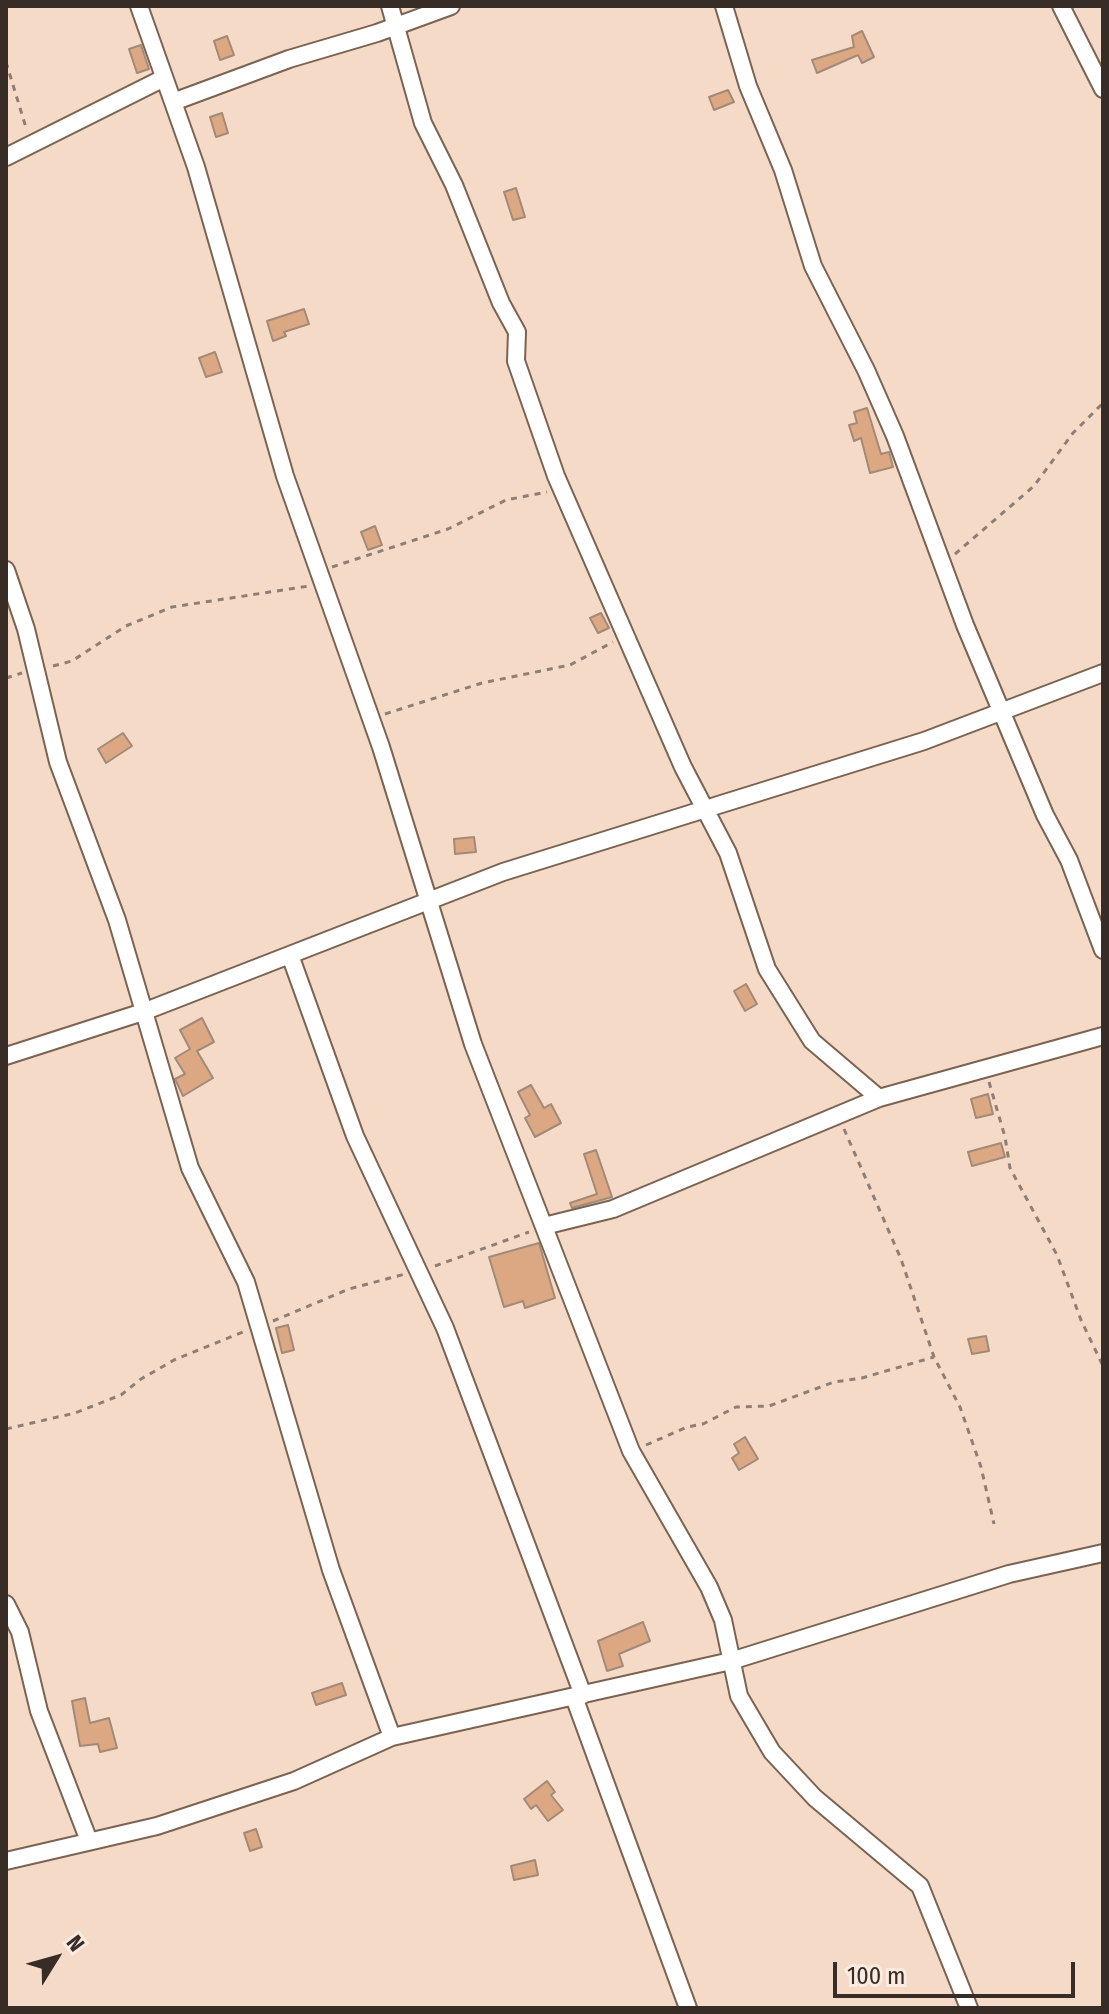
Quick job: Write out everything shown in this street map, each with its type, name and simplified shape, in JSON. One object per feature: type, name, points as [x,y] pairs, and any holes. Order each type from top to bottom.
[{"type":"street","points":[[139,6],[196,167],[285,476],[371,718],[473,1044],[631,1451],[709,1587],[723,1620],[739,1696],[784,1767],[845,1826],[920,1886],[969,2008]]},
{"type":"street","points":[[390,6],[398,25],[407,73],[423,123],[454,185],[501,303],[517,332],[516,361],[562,489],[683,767],[728,853],[760,951],[778,991],[812,1041],[879,1098]]},
{"type":"street","points":[[173,102],[289,59],[451,6]]},
{"type":"street","points":[[724,6],[748,86],[783,170],[813,266],[866,370],[1000,711],[1045,815],[1069,860],[1103,950]]},
{"type":"street","points":[[1061,6],[1103,89]]},
{"type":"street","points":[[6,157],[164,78]]},
{"type":"street","points":[[6,570],[37,669],[58,762],[95,854],[190,1168],[242,1273],[331,1570],[392,1737]]},
{"type":"street","points":[[6,1056],[143,1012],[503,872],[924,741],[1103,673]]},
{"type":"street","points":[[290,955],[355,1136],[420,1271],[579,1696],[688,2008]]},
{"type":"street","points":[[544,1226],[613,1209],[879,1098],[1103,1036]]},
{"type":"street","points":[[6,1861],[157,1826],[294,1781],[392,1737],[731,1661],[1009,1574],[1103,1553]]},
{"type":"street","points":[[6,1604],[20,1632],[39,1711],[89,1841]]},
{"type":"path","points":[[6,62],[31,142]]},
{"type":"path","points":[[943,565],[1034,486],[1073,433],[1103,403]]},
{"type":"path","points":[[37,669],[72,661],[106,636],[172,607],[214,604],[322,577],[448,529],[506,500],[562,489]]},
{"type":"path","points":[[371,718],[482,683],[570,665],[627,635]]},
{"type":"path","points":[[983,1067],[1005,1137],[1010,1168],[1057,1255],[1081,1320],[1103,1366]]},
{"type":"path","points":[[839,1114],[901,1259],[934,1357],[965,1422],[981,1467],[994,1524]]},
{"type":"path","points":[[6,1429],[75,1413],[121,1395],[174,1360],[259,1325],[378,1279],[420,1271],[477,1254],[544,1226]]},
{"type":"path","points":[[631,1451],[687,1427],[703,1424],[736,1407],[769,1406],[834,1382],[862,1378],[934,1357]]},
{"type":"building","points":[[862,31],[874,57],[862,63],[858,55],[817,73],[812,60],[854,47],[852,36]]},
{"type":"building","points":[[227,36],[234,55],[220,60],[214,41]]},
{"type":"building","points":[[141,45],[149,69],[137,73],[129,49]]},
{"type":"building","points":[[728,90],[734,102],[714,110],[709,97]]},
{"type":"building","points":[[222,113],[228,133],[216,137],[210,117]]},
{"type":"building","points":[[516,188],[525,217],[513,220],[504,192]]},
{"type":"building","points":[[304,309],[309,324],[284,332],[286,336],[273,341],[267,321]]},
{"type":"building","points":[[215,352],[222,372],[206,377],[199,358]]},
{"type":"building","points":[[867,408],[881,454],[889,452],[893,467],[870,473],[861,438],[854,441],[849,425],[857,423],[854,412]]},
{"type":"building","points":[[375,526],[382,545],[368,550],[361,532]]},
{"type":"building","points":[[601,613],[609,628],[598,633],[590,618]]},
{"type":"building","points":[[123,733],[132,746],[106,763],[98,749]]},
{"type":"building","points":[[474,837],[476,852],[455,854],[454,839]]},
{"type":"building","points":[[746,984],[757,1004],[745,1011],[734,991]]},
{"type":"building","points":[[202,1018],[214,1042],[197,1051],[213,1078],[183,1096],[175,1079],[185,1074],[175,1058],[190,1049],[180,1030]]},
{"type":"building","points":[[531,1085],[544,1108],[551,1104],[561,1123],[535,1137],[525,1118],[530,1115],[518,1092]]},
{"type":"building","points":[[988,1094],[993,1114],[976,1118],[971,1099]]},
{"type":"building","points":[[1001,1143],[1005,1157],[972,1166],[968,1152]]},
{"type":"building","points":[[596,1150],[612,1197],[572,1208],[570,1203],[597,1194],[584,1154]]},
{"type":"building","points":[[539,1243],[555,1298],[525,1308],[523,1301],[504,1307],[489,1257]]},
{"type":"building","points":[[288,1325],[294,1350],[282,1353],[276,1328]]},
{"type":"building","points":[[986,1336],[989,1351],[972,1354],[968,1339]]},
{"type":"building","points":[[745,1437],[758,1459],[739,1470],[732,1458],[739,1453],[734,1444]]},
{"type":"building","points":[[643,1622],[650,1641],[619,1654],[623,1666],[607,1671],[598,1641]]},
{"type":"building","points":[[342,1683],[346,1695],[316,1705],[312,1693]]},
{"type":"building","points":[[85,1698],[90,1723],[109,1718],[117,1748],[100,1752],[98,1744],[80,1746],[72,1701]]},
{"type":"building","points":[[547,1781],[555,1792],[551,1795],[563,1810],[548,1821],[536,1805],[531,1809],[524,1799]]},
{"type":"building","points":[[256,1829],[262,1847],[250,1851],[244,1833]]},
{"type":"building","points":[[535,1860],[538,1875],[514,1880],[511,1866]]}]
